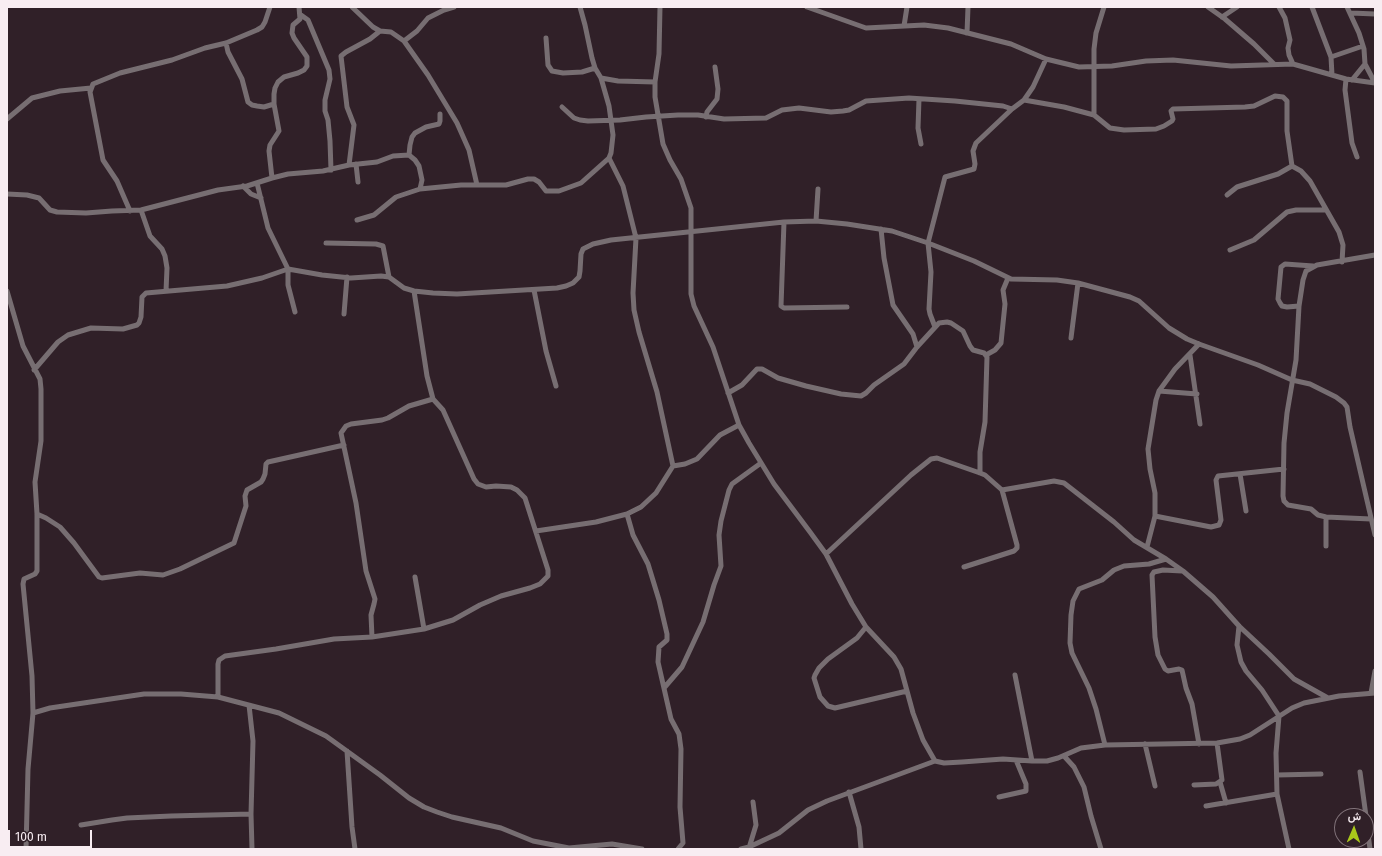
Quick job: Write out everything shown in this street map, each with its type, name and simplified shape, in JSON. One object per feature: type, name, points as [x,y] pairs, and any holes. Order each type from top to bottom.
[{"type":"street","points":[[7,119],[27,101],[38,95],[90,88],[93,84],[120,73],[172,60],[257,30],[262,27],[265,22],[270,7]]},
{"type":"street","points":[[272,178],[269,151],[272,141],[279,130],[274,104],[274,94],[278,82],[284,77],[304,70],[308,66],[306,58],[292,32],[293,25],[298,22],[301,15],[299,7]]},
{"type":"street","points":[[352,7],[373,27],[380,31],[391,32],[404,42],[428,75],[457,123],[469,150],[477,185]]},
{"type":"street","points":[[404,42],[417,31],[428,18],[454,7]]},
{"type":"street","points":[[357,220],[374,215],[396,197],[420,189],[461,185],[506,185],[528,179],[534,179],[546,191],[559,191],[581,183],[609,158],[612,144],[609,106],[601,78],[595,68],[580,7]]},
{"type":"street","points":[[660,7],[659,54],[655,82],[655,97],[663,144],[681,179],[691,208],[691,294],[694,306],[713,347],[739,425],[761,463],[785,499],[826,554],[852,604],[866,627],[901,669],[913,713],[923,740],[935,760]]},
{"type":"street","points":[[807,7],[866,28],[933,26],[967,33],[1011,44],[1046,59],[1068,65],[1094,67],[1159,60],[1231,66],[1293,64],[1346,79],[1375,83]]},
{"type":"street","points":[[904,26],[907,7]]},
{"type":"street","points":[[967,33],[968,7]]},
{"type":"street","points":[[1094,115],[1096,33],[1104,7]]},
{"type":"street","points":[[1208,7],[1254,44],[1274,64]]},
{"type":"street","points":[[1222,17],[1237,7]]},
{"type":"street","points":[[1279,7],[1285,18],[1290,40],[1288,50],[1293,64]]},
{"type":"street","points":[[1312,7],[1331,57],[1332,75]]},
{"type":"street","points":[[1347,7],[1351,13],[1363,46],[1365,64],[1375,83]]},
{"type":"street","points":[[1351,13],[1375,14]]},
{"type":"street","points":[[301,15],[308,20],[329,70],[330,79],[325,100],[325,111],[328,120],[331,170]]},
{"type":"street","points":[[349,165],[354,126],[347,107],[341,56],[370,39],[380,31]]},
{"type":"street","points":[[546,38],[548,65],[552,71],[563,73],[582,72],[595,68]]},
{"type":"street","points":[[226,42],[228,52],[242,79],[248,102],[252,105],[264,107],[274,104]]},
{"type":"street","points":[[1331,57],[1363,46]]},
{"type":"street","points":[[935,327],[929,309],[931,272],[928,243],[945,177],[974,169],[975,164],[973,151],[976,143],[1012,109],[1024,100],[1033,87],[1046,59]]},
{"type":"street","points":[[1352,80],[1365,64]]},
{"type":"street","points":[[706,117],[707,112],[717,99],[718,90],[715,67]]},
{"type":"street","points":[[601,78],[618,81],[655,82]]},
{"type":"street","points":[[1346,79],[1345,90],[1352,143],[1357,157]]},
{"type":"street","points":[[90,88],[103,160],[117,181],[130,211]]},
{"type":"street","points":[[1024,100],[1064,107],[1094,115],[1107,126],[1114,129],[1156,129],[1172,121],[1171,111],[1173,109],[1245,107],[1254,106],[1271,98],[1281,96],[1285,98],[1287,101],[1287,131],[1292,166],[1306,175],[1342,238],[1342,262]]},
{"type":"street","points":[[562,107],[568,114],[580,120],[611,120],[683,115],[724,119],[766,118],[782,110],[790,109],[799,108],[831,112],[849,110],[866,101],[919,99],[1003,106],[1012,109]]},
{"type":"street","points":[[919,99],[918,128],[921,144]]},
{"type":"street","points":[[420,189],[422,180],[419,166],[410,155],[412,137],[415,133],[426,127],[439,124],[440,114]]},
{"type":"street","points":[[7,194],[27,195],[39,198],[50,210],[57,212],[86,213],[130,211],[140,210],[218,190],[257,183],[272,178],[298,173],[331,170],[349,165],[368,163],[393,156],[410,155]]},
{"type":"street","points":[[536,531],[596,522],[627,514],[641,507],[656,493],[672,466],[657,392],[636,323],[633,293],[636,238],[623,186],[609,158]]},
{"type":"street","points":[[356,164],[358,182]]},
{"type":"street","points":[[1227,195],[1237,188],[1278,174],[1292,166]]},
{"type":"street","points":[[257,183],[268,228],[288,269],[288,285],[295,312]]},
{"type":"street","points":[[243,186],[251,194],[261,198]]},
{"type":"street","points":[[816,221],[818,189]]},
{"type":"street","points":[[140,210],[150,236],[162,249],[166,256],[166,291]]},
{"type":"street","points":[[1230,250],[1254,240],[1287,212],[1296,210],[1326,210]]},
{"type":"street","points":[[34,370],[58,342],[68,335],[91,328],[123,329],[134,327],[139,322],[141,301],[143,294],[146,293],[227,286],[262,278],[288,269],[322,275],[347,277],[389,277],[404,288],[414,291],[458,294],[557,288],[574,283],[579,277],[580,254],[583,249],[588,246],[611,240],[784,222],[816,221],[881,229],[928,243],[974,261],[1008,278],[1057,280],[1078,283],[1130,297],[1139,301],[1169,328],[1199,344],[1258,365],[1292,380],[1310,384],[1326,391],[1344,403],[1347,407],[1350,428],[1375,535]]},
{"type":"street","points":[[784,222],[781,306],[784,308],[847,307]]},
{"type":"street","points":[[881,229],[884,258],[893,305],[913,334],[917,347]]},
{"type":"street","points":[[326,243],[376,244],[383,246],[389,277]]},
{"type":"street","points":[[1299,306],[1282,306],[1278,299],[1281,267],[1285,264],[1314,266],[1375,255]]},
{"type":"street","points":[[1314,266],[1306,270],[1299,306],[1296,360],[1284,443],[1284,501],[1288,505],[1311,509],[1318,515],[1326,517],[1371,519]]},
{"type":"street","points":[[344,314],[347,277]]},
{"type":"street","points":[[986,355],[995,350],[1001,344],[1003,316],[1006,304],[1003,290],[1008,278]]},
{"type":"street","points":[[1071,338],[1078,283]]},
{"type":"street","points":[[534,290],[546,351],[556,386]]},
{"type":"street","points":[[7,291],[23,346],[34,370],[40,379],[41,389],[41,441],[35,482],[37,514],[37,571],[35,574],[25,578],[23,584],[32,676],[33,713],[28,770],[26,849]]},
{"type":"street","points":[[218,697],[218,664],[219,660],[225,656],[334,639],[372,638],[424,629],[453,620],[489,601],[506,594],[540,584],[548,574],[525,498],[517,490],[511,487],[482,487],[474,479],[443,410],[433,399],[427,376],[414,291]]},
{"type":"street","points":[[728,393],[742,384],[757,369],[762,369],[778,378],[806,386],[846,395],[861,396],[904,364],[939,323],[951,323],[963,331],[973,350],[986,355]]},
{"type":"street","points":[[1147,548],[1155,516],[1155,493],[1148,449],[1156,400],[1159,391],[1175,369],[1199,344]]},
{"type":"street","points":[[980,473],[980,452],[985,422],[986,355]]},
{"type":"street","points":[[1190,355],[1197,394],[1200,424]]},
{"type":"street","points":[[1159,391],[1197,394]]},
{"type":"street","points":[[372,638],[371,615],[375,599],[366,571],[356,503],[341,433],[346,426],[351,424],[382,420],[409,406],[433,399]]},
{"type":"street","points":[[672,466],[691,462],[696,459],[720,435],[739,425]]},
{"type":"street","points":[[37,514],[60,527],[99,577],[102,578],[140,573],[163,575],[234,542],[246,506],[246,492],[249,488],[261,482],[265,474],[266,464],[268,462],[344,445]]},
{"type":"street","points":[[826,554],[911,475],[931,458],[937,458],[985,475],[1002,490],[1017,545],[1014,551],[964,567]]},
{"type":"street","points":[[664,688],[682,668],[702,622],[721,566],[721,522],[729,490],[732,484],[761,463]]},
{"type":"street","points":[[1155,516],[1211,527],[1219,525],[1221,520],[1216,478],[1218,476],[1284,469]]},
{"type":"street","points":[[1240,474],[1246,511]]},
{"type":"street","points":[[1002,490],[1054,481],[1064,484],[1114,522],[1134,540],[1166,559],[1213,597],[1239,626],[1294,679],[1328,698]]},
{"type":"street","points":[[1368,505],[1375,504]]},
{"type":"street","points":[[627,514],[633,535],[648,564],[665,622],[668,638],[659,646],[658,662],[671,719],[679,734],[682,749],[680,807],[683,843],[678,849]]},
{"type":"street","points":[[1326,517],[1326,546]]},
{"type":"street","points":[[1105,745],[1091,695],[1084,676],[1072,653],[1070,644],[1073,602],[1079,589],[1102,580],[1114,570],[1124,566],[1149,564],[1166,559]]},
{"type":"street","points":[[1183,572],[1163,570],[1154,572],[1152,575],[1155,637],[1158,655],[1165,669],[1168,671],[1179,669],[1182,670],[1186,688],[1192,704],[1199,744]]},
{"type":"street","points":[[415,577],[424,629]]},
{"type":"street","points":[[1239,626],[1237,644],[1241,662],[1279,716],[1276,753],[1276,794],[1289,849]]},
{"type":"street","points":[[866,627],[857,638],[828,659],[819,668],[814,678],[820,697],[828,706],[834,708],[908,691]]},
{"type":"street","points":[[741,849],[749,848],[779,834],[808,810],[827,801],[935,760],[944,763],[1003,759],[1046,761],[1064,756],[1082,748],[1105,745],[1199,744],[1240,739],[1250,735],[1292,708],[1304,703],[1328,698],[1373,693],[1375,671]]},
{"type":"street","points":[[1016,675],[1032,761]]},
{"type":"street","points":[[33,713],[50,708],[144,694],[181,694],[218,697],[278,713],[326,736],[424,807],[452,817],[500,828],[533,840],[569,848],[612,844],[642,849]]},
{"type":"street","points":[[249,705],[253,741],[251,814],[252,849]]},
{"type":"street","points":[[1217,743],[1222,778],[1220,782],[1226,803]]},
{"type":"street","points":[[1145,744],[1155,786]]},
{"type":"street","points":[[346,751],[352,827],[356,849]]},
{"type":"street","points":[[1064,756],[1074,767],[1084,787],[1101,849]]},
{"type":"street","points":[[999,797],[1026,791],[1026,784],[1016,760]]},
{"type":"street","points":[[1360,772],[1365,808]]},
{"type":"street","points":[[1277,775],[1321,774]]},
{"type":"street","points":[[1194,785],[1213,785],[1220,782]]},
{"type":"street","points":[[849,792],[859,827],[861,849]]},
{"type":"street","points":[[1206,806],[1276,794]]},
{"type":"street","points":[[749,848],[756,826],[753,802]]},
{"type":"street","points":[[81,825],[135,818],[251,814]]}]
